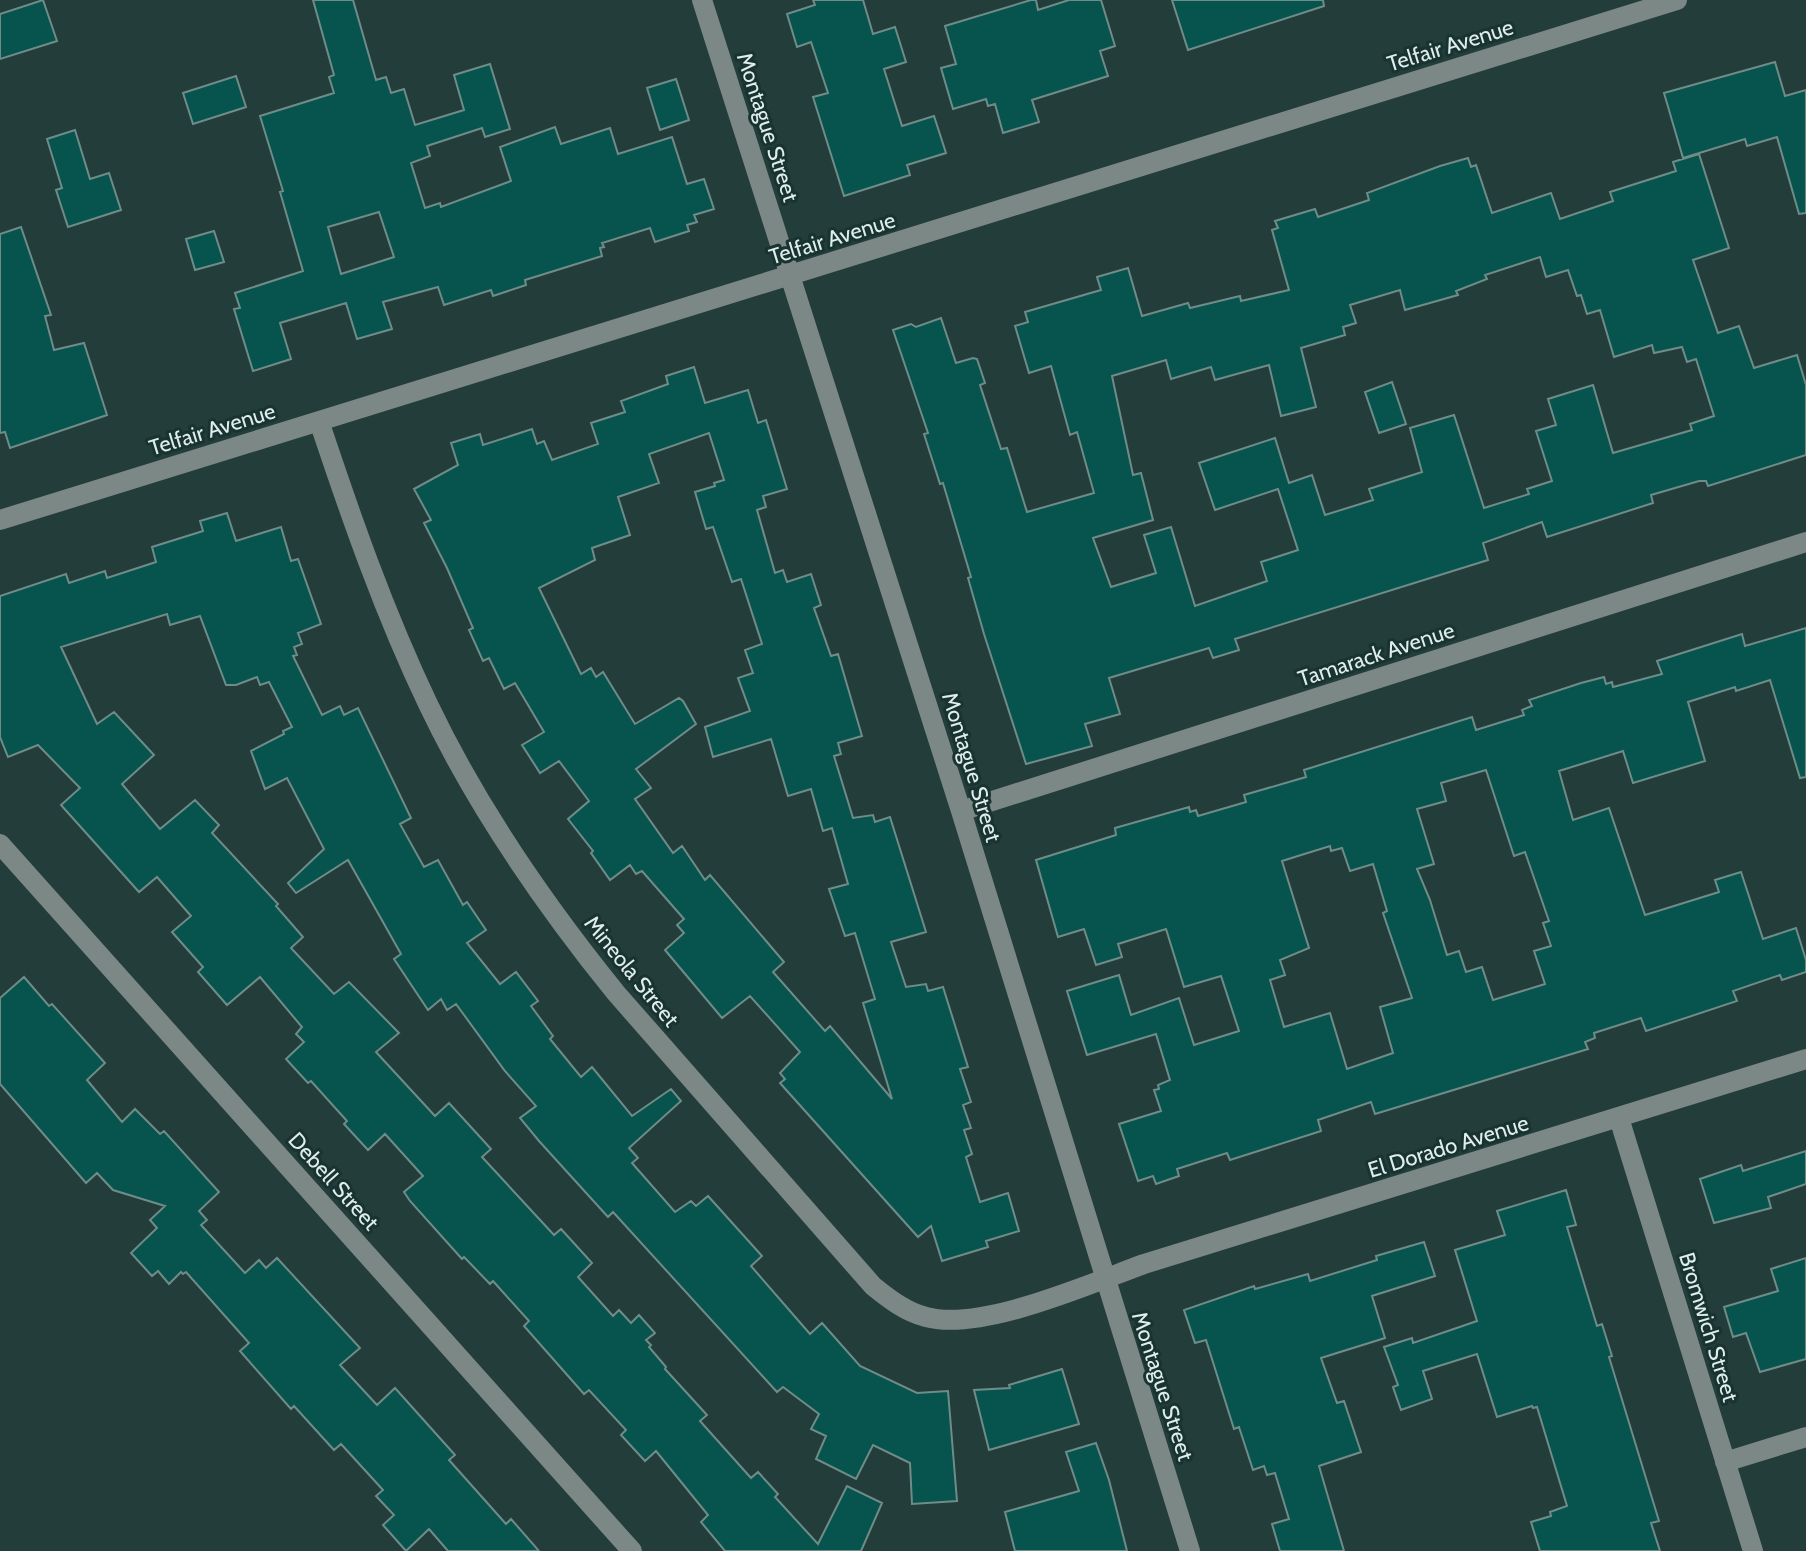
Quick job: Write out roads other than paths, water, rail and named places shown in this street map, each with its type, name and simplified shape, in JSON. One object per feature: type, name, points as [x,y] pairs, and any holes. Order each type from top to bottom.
[{"type":"street","name":"Montague Street","points":[[702,0],[961,811],[1190,1551]]},
{"type":"street","name":"Telfair Avenue","points":[[0,520],[1677,0]]},
{"type":"street","name":"Mineola Street","points":[[319,421],[361,546],[404,651],[454,754],[513,852],[558,918],[616,993],[873,1286],[896,1304],[925,1317],[956,1321],[984,1317],[1104,1278]]},
{"type":"street","name":"Tamarack Avenue","points":[[961,811],[1806,542]]},
{"type":"street","name":"Debell Street","points":[[0,844],[632,1551]]},
{"type":"street","name":"El Dorado Avenue","points":[[1104,1278],[1806,1059]]},
{"type":"street","name":"Bromwich Street","points":[[1619,1118],[1753,1551]]},
{"type":"street","points":[[1725,1462],[1806,1437]]}]
